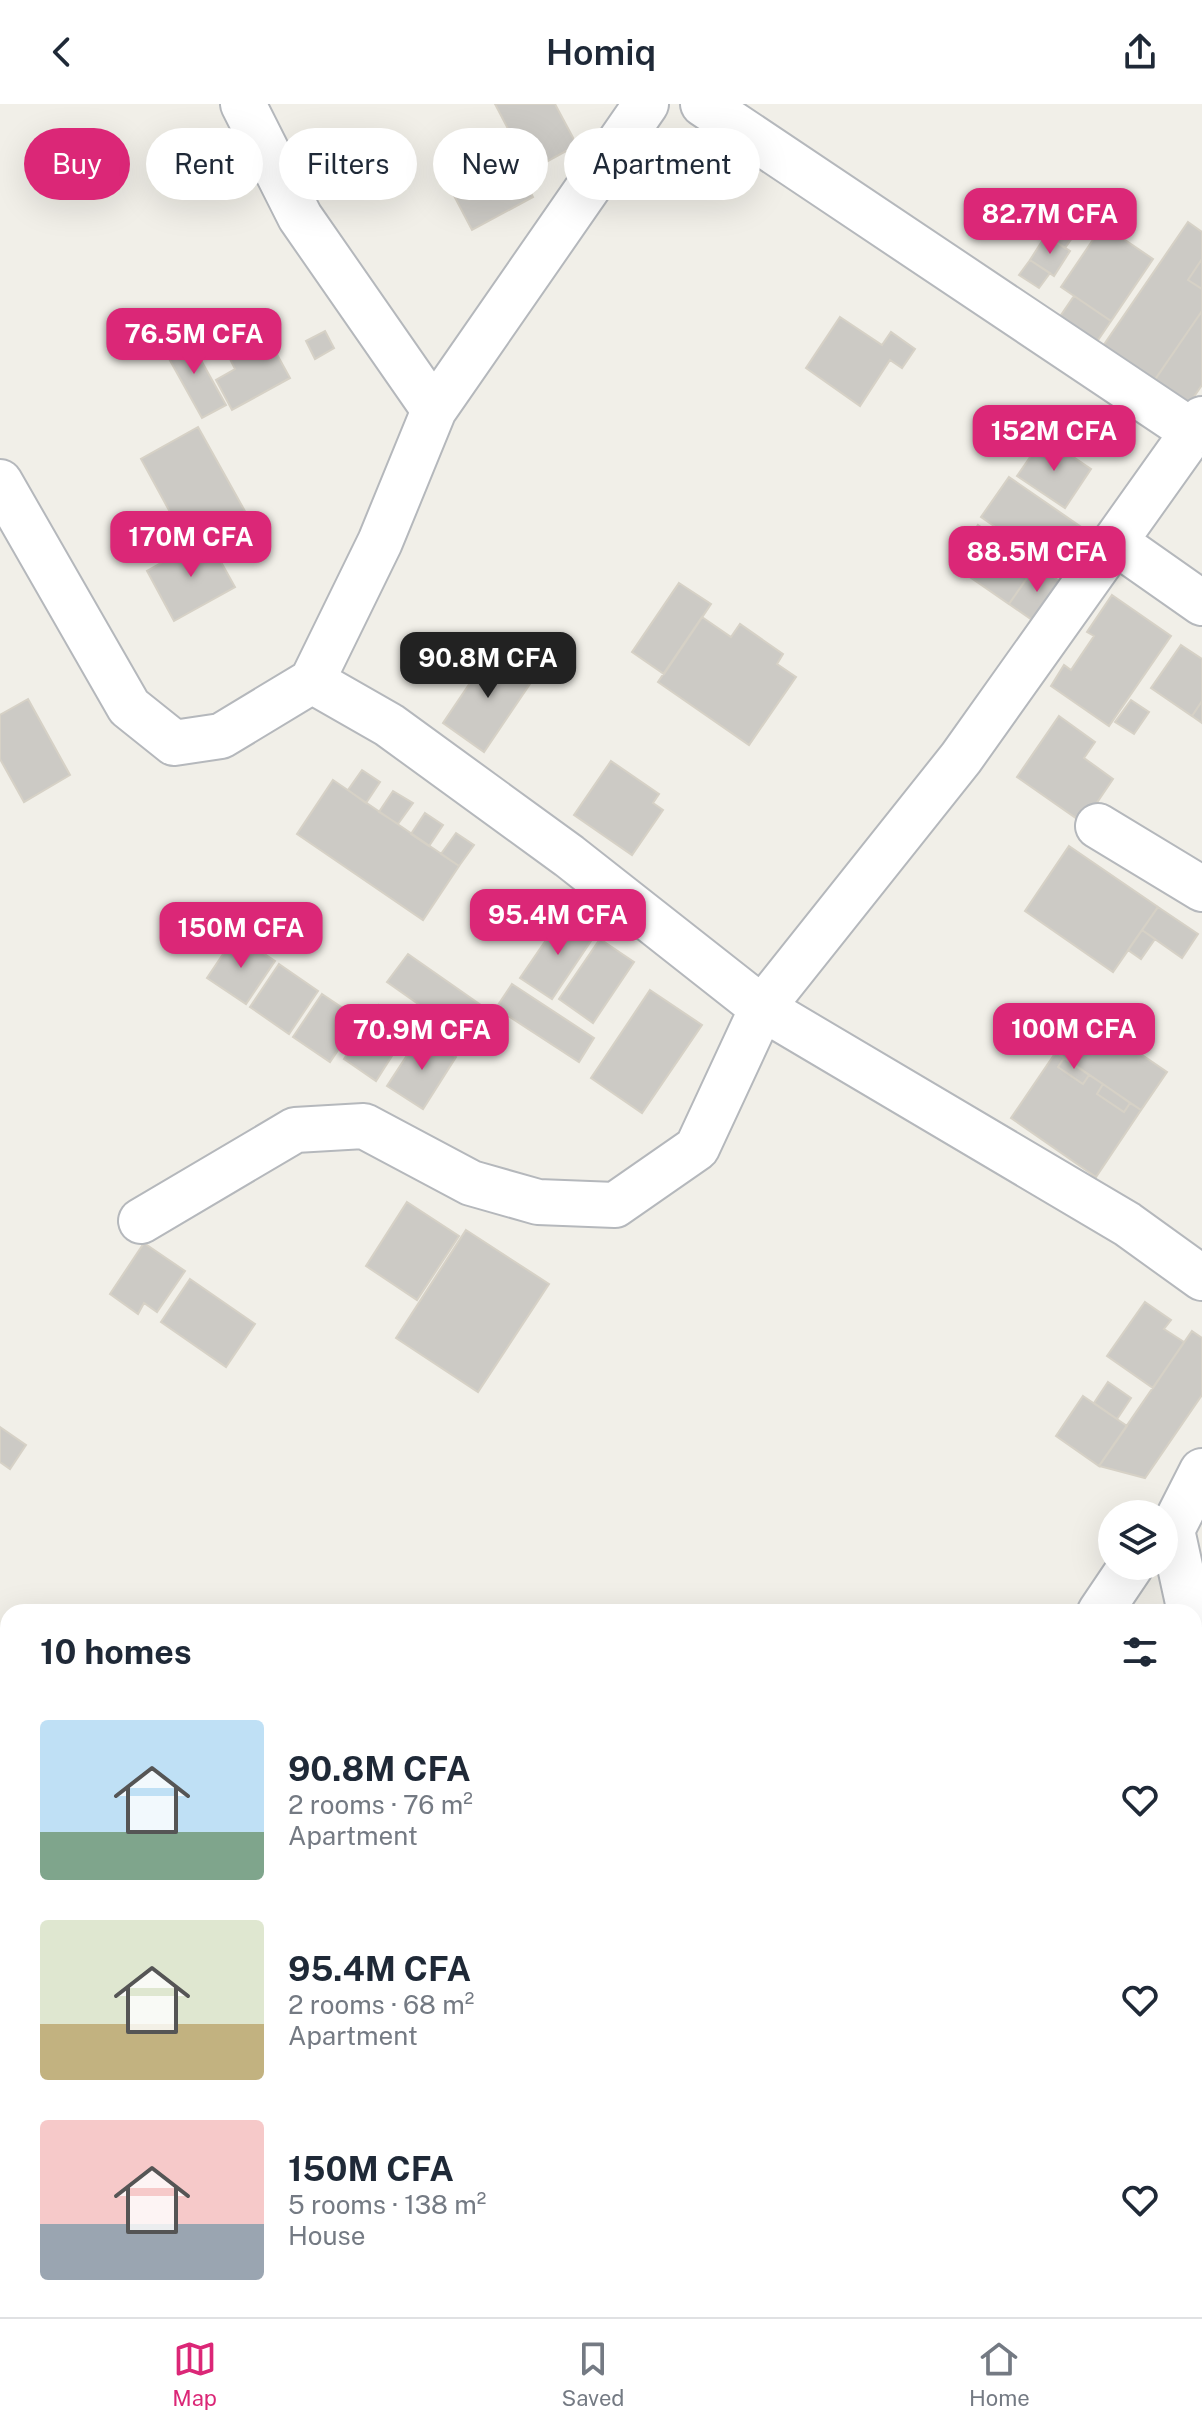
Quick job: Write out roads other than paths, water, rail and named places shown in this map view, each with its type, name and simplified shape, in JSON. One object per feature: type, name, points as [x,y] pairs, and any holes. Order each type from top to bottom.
[{"type":"street","points":[[243,104],[300,217],[434,410]]},
{"type":"street","points":[[0,482],[129,707],[174,743],[221,736],[312,681],[380,542],[434,410],[646,104]]},
{"type":"street","points":[[141,1221],[295,1130],[364,1126],[471,1183],[538,1202],[615,1205],[697,1148],[762,1008],[961,758],[1198,425],[703,104]]},
{"type":"street","points":[[1115,542],[1202,603]]},
{"type":"street","points":[[312,681],[389,725],[544,837],[762,1008],[1127,1224],[1202,1278]]},
{"type":"street","points":[[1098,826],[1202,889]]},
{"type":"street","points":[[1178,1515],[1202,1471]]},
{"type":"street","points":[[1178,1569],[1188,1604]]},
{"type":"street","points":[[1105,1604],[1122,1580]]}]
